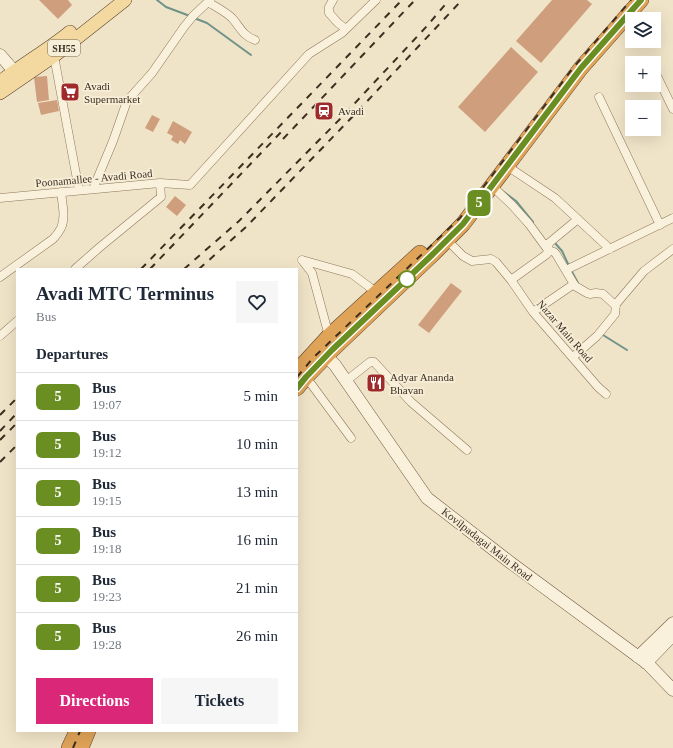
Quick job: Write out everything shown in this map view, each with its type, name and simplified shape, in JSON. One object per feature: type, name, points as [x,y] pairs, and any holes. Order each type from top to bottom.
[{"type":"highway","points":[[300,376],[326,357],[463,224],[612,26],[628,0]]},
{"type":"highway","points":[[326,357],[329,336],[435,239],[456,217],[573,65],[612,26],[641,0]]},
{"type":"highway","points":[[69,748],[77,732]]},
{"type":"highway","points":[[81,748],[88,732]]},
{"type":"main road","name":"SH55","points":[[0,93],[17,75],[111,0]]},
{"type":"main road","name":"SH55","points":[[0,82],[54,56],[125,0]]},
{"type":"main road","points":[[0,55],[17,75]]},
{"type":"main road","name":"Kovilpadagai Main Road","points":[[326,357],[346,381],[427,498],[510,563],[645,662],[673,690]]},
{"type":"main road","points":[[645,662],[673,623]]},
{"type":"main road","points":[[645,662],[673,635]]},
{"type":"main road","points":[[645,662],[673,646]]},
{"type":"street","points":[[333,0],[328,11],[338,24],[346,29],[376,0]]},
{"type":"street","points":[[93,189],[113,141],[127,101],[152,73],[193,16],[209,1],[232,18],[248,38],[255,40]]},
{"type":"street","name":"Poonamallee - Avadi Road","points":[[0,198],[160,183],[190,185],[309,54],[342,34],[346,29]]},
{"type":"street","points":[[54,56],[79,190]]},
{"type":"street","points":[[661,84],[673,109]]},
{"type":"street","points":[[599,97],[660,225]]},
{"type":"street","points":[[507,166],[556,198],[610,249]]},
{"type":"street","points":[[76,268],[161,197],[160,183]]},
{"type":"street","points":[[492,186],[529,224],[548,252]]},
{"type":"street","points":[[0,277],[58,234],[63,219],[61,192]]},
{"type":"street","points":[[570,268],[673,218]]},
{"type":"street","points":[[548,252],[549,243],[578,219]]},
{"type":"street","name":"Nazar Main Road","points":[[447,240],[463,256],[472,261],[491,259],[496,262],[511,280],[533,312],[606,394]]},
{"type":"street","points":[[573,357],[597,336],[615,314],[616,304],[644,271],[673,249]]},
{"type":"street","points":[[511,280],[548,252],[554,252],[570,268],[575,286],[587,294],[603,294],[616,306]]},
{"type":"street","points":[[329,336],[312,273],[302,260],[352,274],[376,292]]},
{"type":"street","points":[[533,312],[574,284]]},
{"type":"street","points":[[0,336],[16,322]]},
{"type":"street","points":[[346,381],[370,362],[374,362],[411,402],[468,450]]},
{"type":"street","points":[[300,376],[351,438]]},
{"type":"building","points":[[39,0],[68,0],[72,5],[58,19]]},
{"type":"building","points":[[552,0],[587,0],[592,4],[541,63],[516,41]]},
{"type":"building","points":[[511,47],[538,72],[485,132],[458,107]]},
{"type":"building","points":[[47,76],[49,100],[37,102],[34,77]]},
{"type":"building","points":[[57,100],[59,111],[41,115],[38,103]]},
{"type":"building","points":[[152,115],[160,119],[153,132],[145,128]]},
{"type":"building","points":[[173,121],[192,132],[185,144],[180,140],[178,144],[171,140],[173,136],[167,133]]},
{"type":"building","points":[[175,196],[186,205],[177,216],[166,207]]},
{"type":"building","points":[[451,283],[462,291],[429,333],[418,325]]},
{"type":"waterway","points":[[157,0],[166,7],[190,16]]},
{"type":"waterway","points":[[194,18],[207,23],[251,55]]},
{"type":"waterway","points":[[500,189],[516,201],[533,222]]},
{"type":"waterway","points":[[555,243],[562,251],[569,266]]},
{"type":"waterway","points":[[571,270],[578,283]]},
{"type":"waterway","points":[[603,335],[627,350]]},
{"type":"railway","points":[[142,268],[402,0]]},
{"type":"railway","points":[[283,139],[415,0]]},
{"type":"railway","points":[[185,268],[239,221],[341,118],[427,26],[449,0]]},
{"type":"railway","points":[[200,268],[247,226],[462,0]]},
{"type":"railway","points":[[298,376],[313,358],[460,218],[573,68],[631,0]]},
{"type":"railway","points":[[151,268],[284,129]]},
{"type":"railway","points":[[0,415],[16,399]]},
{"type":"railway","points":[[0,431],[16,414]]},
{"type":"railway","points":[[0,440],[16,424]]},
{"type":"railway","points":[[0,462],[16,446]]},
{"type":"railway","points":[[73,748],[80,732]]},
{"type":"bus line","name":"5","points":[[298,387],[332,350],[463,224],[581,68],[641,0]]},
{"type":"place","name":"Avadi Supermarket","points":[[70,92]]},
{"type":"place","name":"Avadi","points":[[324,111]]},
{"type":"place","name":"Adyar Ananda Bhavan","points":[[376,383]]}]
